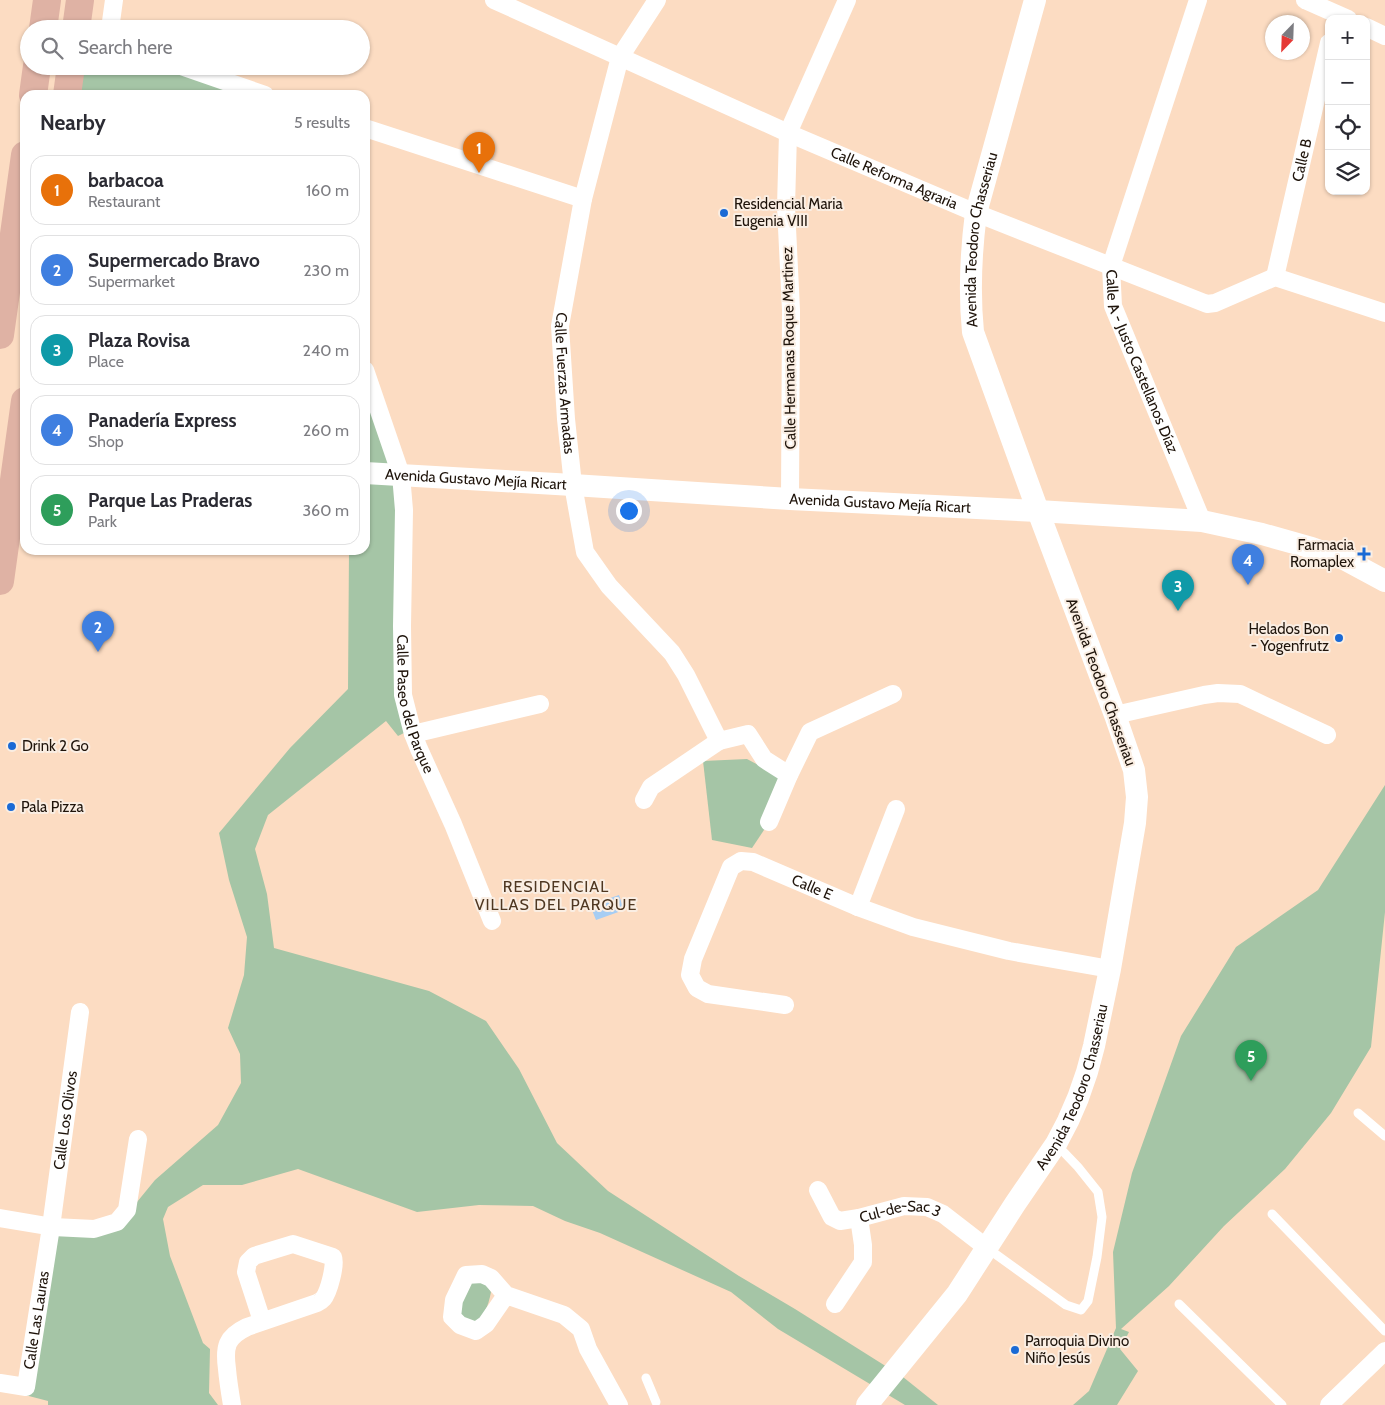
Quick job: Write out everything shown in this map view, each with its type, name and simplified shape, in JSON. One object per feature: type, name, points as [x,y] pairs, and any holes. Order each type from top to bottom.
[{"type":"main road","points":[[43,20],[46,0]]},
{"type":"main road","points":[[77,20],[80,0]]},
{"type":"main road","points":[[34,90],[36,75]]},
{"type":"main road","points":[[68,90],[70,75]]},
{"type":"main road","points":[[0,335],[20,191]]},
{"type":"main road","points":[[0,582],[20,436]]},
{"type":"street","points":[[111,20],[114,0]]},
{"type":"street","name":"Calle Reforma Agraria","points":[[494,0],[788,133],[976,213],[1207,304],[1215,303],[1275,278]]},
{"type":"street","name":"Calle Fuerzas Armadas","points":[[657,0],[620,57],[583,199],[560,326],[566,419],[574,485],[586,552],[609,586],[672,653],[686,675],[718,741]]},
{"type":"street","name":"Calle Hermanas Roque Martinez","points":[[790,500],[791,310],[786,207],[788,133],[847,0]]},
{"type":"street","name":"Avenida Teodoro Chasseriau","points":[[867,1405],[958,1294],[1056,1144],[1075,1105],[1087,1072],[1110,969],[1135,823],[1134,770],[973,332],[971,281],[976,213],[1035,0]]},
{"type":"street","name":"Calle A - Justo Castellanos Díaz","points":[[1198,0],[1111,266],[1112,306],[1202,521]]},
{"type":"street","points":[[1304,0],[1335,15]]},
{"type":"street","points":[[1370,29],[1385,36]]},
{"type":"street","name":"Calle B","points":[[1275,278],[1325,60]]},
{"type":"street","points":[[207,75],[251,90]]},
{"type":"street","points":[[370,130],[583,199]]},
{"type":"street","points":[[1275,278],[1385,313]]},
{"type":"street","name":"Calle Paseo del Parque","points":[[370,385],[401,475],[404,510],[403,695],[424,762],[453,824],[492,921]]},
{"type":"street","name":"Avenida Gustavo Mejía Ricart","points":[[370,474],[574,485],[790,500],[1038,511],[1202,521],[1262,534],[1312,548],[1346,560],[1385,581]]},
{"type":"street","points":[[1115,715],[1204,695],[1218,693],[1240,694],[1327,734]]},
{"type":"street","points":[[769,822],[789,774],[810,732],[893,694]]},
{"type":"street","points":[[414,734],[540,704]]},
{"type":"street","points":[[644,800],[651,787],[718,741],[748,734],[764,759],[789,774]]},
{"type":"street","points":[[858,907],[896,808]]},
{"type":"street","name":"Calle E","points":[[785,1005],[708,994],[697,988],[690,975],[693,959],[731,867],[741,861],[753,862],[858,907],[914,927],[1009,951],[1110,969]]},
{"type":"street","name":"Calle Los Olivos","points":[[51,1227],[80,1012]]},
{"type":"street","points":[[0,1218],[51,1227],[94,1229],[117,1222],[127,1210],[138,1139]]},
{"type":"street","name":"Cul-de-Sac 3","points":[[818,1190],[832,1217],[840,1221],[904,1206],[926,1207],[943,1214],[987,1248]]},
{"type":"street","points":[[835,1304],[864,1262],[859,1218]]},
{"type":"street","name":"Calle Las Lauras","points":[[0,1383],[26,1386],[51,1227]]},
{"type":"street","points":[[232,1405],[225,1352],[230,1340],[237,1332],[323,1299],[332,1274],[334,1260],[332,1256],[293,1244],[254,1256],[248,1262],[246,1272],[262,1321]]},
{"type":"street","points":[[506,1295],[564,1315],[580,1329],[588,1349],[619,1405]]},
{"type":"street","points":[[1329,1405],[1385,1351]]},
{"type":"lane","points":[[1358,1113],[1385,1136]]},
{"type":"lane","points":[[987,1248],[1066,1305],[1081,1310],[1088,1301],[1097,1257],[1102,1217],[1098,1192],[1056,1144]]},
{"type":"lane","points":[[1272,1214],[1385,1331]]},
{"type":"lane","points":[[1179,1304],[1282,1405]]},
{"type":"lane","points":[[646,1378],[656,1402]]},
{"type":"green space","points":[[82,75],[190,75],[245,90],[80,90]]},
{"type":"green space","points":[[370,395],[397,475],[412,729],[398,736],[386,721],[268,815],[255,849],[267,894],[274,948],[429,991],[486,1021],[519,1069],[557,1143],[608,1191],[739,1276],[903,1377],[938,1405],[905,1405],[778,1329],[731,1292],[600,1233],[565,1221],[533,1206],[479,1205],[417,1212],[298,1169],[242,1185],[203,1185],[168,1207],[163,1219],[170,1256],[203,1343],[210,1349],[209,1393],[218,1405],[48,1405],[48,1401],[25,1395],[53,1227],[95,1230],[128,1213],[155,1180],[218,1125],[241,1083],[240,1054],[228,1028],[244,975],[247,937],[229,880],[219,833],[290,748],[348,689],[349,555],[370,555]]},
{"type":"green space","points":[[747,759],[779,776],[766,827],[752,848],[712,840],[703,761]]},
{"type":"green space","points":[[1385,785],[1385,912],[1371,1047],[1331,1113],[1285,1169],[1224,1226],[1169,1286],[1121,1329],[1129,1332],[1120,1349],[1138,1371],[1117,1405],[1073,1405],[1089,1391],[1116,1328],[1113,1252],[1132,1173],[1181,1036],[1236,947],[1318,890]]},
{"type":"green space","points":[[474,1278],[484,1280],[491,1292],[486,1310],[474,1325],[458,1316],[461,1305]]},
{"type":"water","points":[[619,895],[624,910],[596,920],[590,905]]},
{"type":"place","name":"barbacoa","points":[[479,173]]},
{"type":"place","name":"Residencial Maria Eugenia VIII","points":[[724,213]]},
{"type":"place","name":"Farmacia Romaplex","points":[[1364,554]]},
{"type":"place","name":"Panadería Express","points":[[1248,585]]},
{"type":"place","name":"Plaza Rovisa","points":[[1178,611]]},
{"type":"place","name":"Helados Bon - Yogenfrutz","points":[[1339,638]]},
{"type":"place","name":"Supermercado Bravo","points":[[98,652]]},
{"type":"place","name":"Drink 2 Go","points":[[12,746]]},
{"type":"place","name":"Pala Pizza","points":[[11,807]]},
{"type":"place","name":"Parque Las Praderas","points":[[1251,1081]]},
{"type":"place","name":"Parroquia Divino Niño Jesús","points":[[1015,1350]]},
{"type":"district","name":"RESIDENCIAL VILLAS DEL PARQUE","points":[[556,895]]}]
